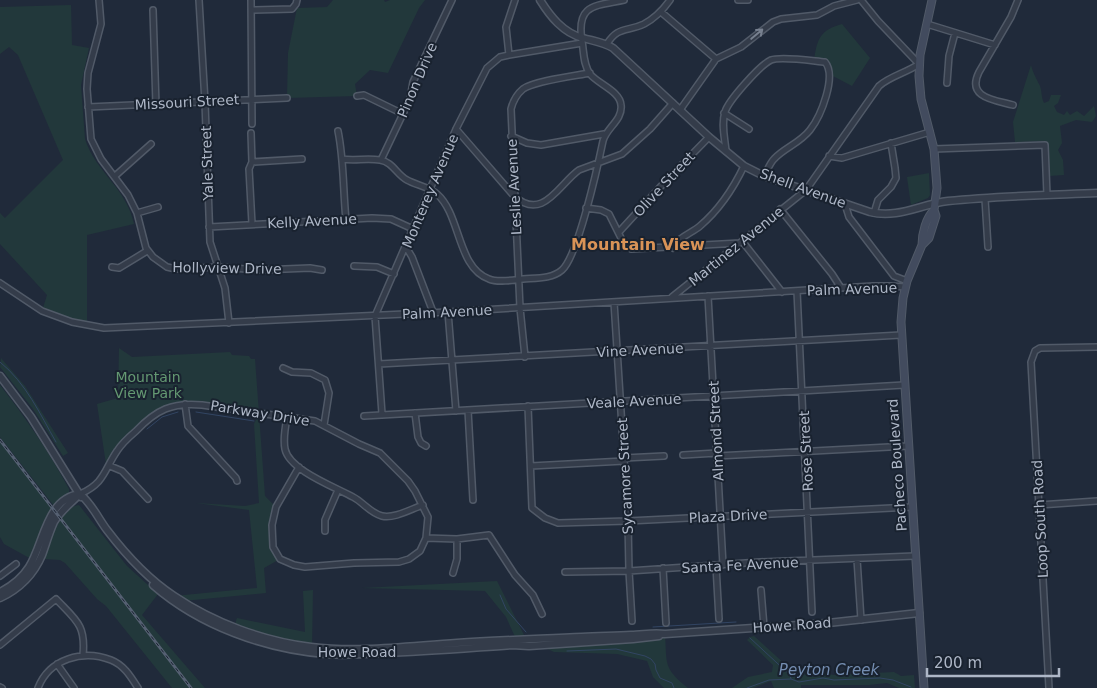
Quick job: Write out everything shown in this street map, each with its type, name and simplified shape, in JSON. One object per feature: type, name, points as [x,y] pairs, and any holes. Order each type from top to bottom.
[{"type":"main road","name":"Pacheco Boulevard","points":[[924,688],[901,335],[906,284],[922,245],[932,229],[936,216],[937,188],[934,149],[921,99],[919,64],[932,0]]},
{"type":"street","points":[[99,0],[101,24],[88,73],[89,126],[94,147],[128,195],[138,213],[148,251],[120,268],[112,267]]},
{"type":"street","name":"Yale Street","points":[[199,0],[206,102],[210,242],[226,288],[229,323]]},
{"type":"street","points":[[251,0],[252,124]]},
{"type":"street","points":[[251,10],[292,8],[297,0]]},
{"type":"street","name":"Pinon Drive","points":[[381,160],[410,99],[413,82],[452,0]]},
{"type":"street","points":[[509,55],[506,27],[514,0]]},
{"type":"street","name":"Shell Avenue","points":[[540,0],[559,25],[582,41],[607,44],[726,152],[744,166],[764,176],[874,213],[898,213],[985,198],[1097,193]]},
{"type":"street","points":[[342,159],[381,160],[391,164],[406,179],[437,194],[450,212],[463,250],[475,270],[489,280],[550,276],[560,272],[571,258],[599,164],[604,134],[619,118],[621,104],[616,96],[590,73],[584,59],[581,20],[590,8],[601,3],[624,0]]},
{"type":"street","points":[[607,44],[614,34],[644,24],[661,12],[670,0]]},
{"type":"street","points":[[738,0],[748,0]]},
{"type":"street","points":[[680,110],[716,59],[742,47],[773,22],[781,19],[816,15],[834,6],[856,0]]},
{"type":"street","points":[[1013,105],[985,97],[975,87],[976,78],[1011,17],[1018,0]]},
{"type":"street","points":[[864,1],[878,21],[919,64]]},
{"type":"street","points":[[153,10],[156,105]]},
{"type":"street","points":[[661,12],[716,59]]},
{"type":"street","points":[[926,24],[995,45]]},
{"type":"street","points":[[947,83],[949,56],[955,33]]},
{"type":"street","name":"Monterey Avenue","points":[[382,414],[375,316],[456,129],[487,68],[500,58],[509,55],[582,41]]},
{"type":"street","points":[[726,152],[724,113],[731,100],[761,68],[770,60],[778,59],[825,62],[829,67],[830,81],[823,105],[811,130],[801,140],[773,160],[764,176]]},
{"type":"street","name":"Martinez Avenue","points":[[671,298],[806,190],[879,86],[887,80],[910,71],[919,64]]},
{"type":"street","name":"Leslie Avenue","points":[[525,357],[520,308],[510,109],[514,99],[524,88],[590,73]]},
{"type":"street","points":[[358,96],[364,95],[403,114]]},
{"type":"street","name":"Missouri Street","points":[[88,107],[287,98]]},
{"type":"street","points":[[456,129],[514,196],[525,204],[539,204],[552,198],[573,174],[579,170],[622,154],[673,103]]},
{"type":"street","points":[[724,113],[749,129]]},
{"type":"street","points":[[338,131],[342,150],[346,220]]},
{"type":"street","points":[[829,156],[842,158],[930,132]]},
{"type":"street","points":[[251,133],[252,162],[249,169],[252,224]]},
{"type":"street","points":[[511,136],[527,143],[541,145],[604,134]]},
{"type":"street","name":"Olive Street","points":[[619,232],[709,137]]},
{"type":"street","points":[[115,176],[152,144]]},
{"type":"street","points":[[874,213],[878,200],[891,187],[896,178],[891,144]]},
{"type":"street","points":[[934,149],[1045,145],[1047,195]]},
{"type":"street","points":[[252,162],[302,159]]},
{"type":"street","points":[[673,248],[676,242],[695,230],[717,208],[732,190],[744,166]]},
{"type":"street","points":[[985,198],[988,247]]},
{"type":"street","points":[[845,204],[849,217],[894,276],[906,284]]},
{"type":"street","points":[[138,213],[158,207]]},
{"type":"street","points":[[586,208],[601,210],[609,214],[623,242],[631,249],[673,248],[741,242],[782,292]]},
{"type":"street","points":[[780,209],[841,288]]},
{"type":"street","name":"Kelly Avenue","points":[[209,227],[372,218],[391,219],[413,229]]},
{"type":"street","points":[[406,247],[412,257],[433,312]]},
{"type":"street","name":"Hollyview Drive","points":[[148,251],[158,262],[167,268],[176,269],[218,267],[260,270],[310,268],[322,270]]},
{"type":"street","points":[[354,266],[377,267],[394,274]]},
{"type":"street","name":"Palm Avenue","points":[[0,283],[42,311],[72,322],[104,328],[448,312],[906,284]]},
{"type":"street","name":"Rose Street","points":[[797,291],[809,512],[812,612]]},
{"type":"street","name":"Almond Street","points":[[708,296],[723,565]]},
{"type":"street","name":"Sycamore Street","points":[[614,302],[628,521],[632,621]]},
{"type":"street","points":[[448,312],[456,411]]},
{"type":"street","name":"Vine Avenue","points":[[379,364],[901,335]]},
{"type":"street","name":"Loop South Road","points":[[1049,688],[1031,362],[1035,352],[1040,348],[1097,347]]},
{"type":"street","points":[[283,368],[292,372],[311,373],[325,380],[329,393],[324,425]]},
{"type":"street","name":"Howe Road","points":[[0,376],[31,417],[80,494],[86,499],[129,556],[152,578],[174,596],[205,614],[234,627],[283,642],[312,648],[358,649],[512,639],[664,634],[861,620],[919,613]]},
{"type":"street","name":"Veale Avenue","points":[[364,416],[904,385]]},
{"type":"street","points":[[185,404],[188,426],[236,478],[237,482]]},
{"type":"street","name":"Parkway Drive","points":[[80,494],[100,481],[122,444],[150,417],[165,408],[185,404],[202,405],[315,421],[380,453],[408,481],[423,505],[428,517],[426,538]]},
{"type":"street","points":[[528,406],[530,466],[664,456]]},
{"type":"street","points":[[468,410],[473,500]]},
{"type":"street","points":[[415,413],[418,437],[421,443],[426,446]]},
{"type":"street","points":[[287,418],[284,439],[285,451],[290,460],[298,467],[354,497],[370,510],[383,516],[396,514],[423,505]]},
{"type":"street","points":[[683,455],[908,446]]},
{"type":"street","points":[[110,466],[122,471],[148,499]]},
{"type":"street","name":"Plaza Drive","points":[[530,466],[532,508],[545,518],[558,523],[912,507]]},
{"type":"street","points":[[298,467],[276,507],[272,525],[272,547],[280,559],[305,567],[399,562],[409,559],[420,551],[426,538],[457,539],[489,535],[515,575],[533,595],[542,614]]},
{"type":"street","points":[[325,531],[325,520],[338,490]]},
{"type":"street","points":[[0,592],[16,582],[29,567],[48,523],[59,505],[70,496],[80,494]]},
{"type":"street","points":[[0,598],[20,586],[28,577],[41,556],[58,517],[80,494]]},
{"type":"street","points":[[1039,505],[1097,501]]},
{"type":"street","points":[[453,573],[457,559],[457,539]]},
{"type":"street","name":"Santa Fe Avenue","points":[[565,572],[629,571],[915,556]]},
{"type":"street","points":[[857,559],[861,620]]},
{"type":"street","points":[[0,576],[16,564]]},
{"type":"street","points":[[716,566],[719,619]]},
{"type":"street","points":[[663,568],[666,623]]},
{"type":"street","points":[[761,590],[764,627]]},
{"type":"street","points":[[0,645],[56,599],[79,623],[84,635],[83,655]]},
{"type":"street","points":[[38,688],[42,680],[57,664],[71,657],[83,655],[111,660],[129,674],[138,688]]},
{"type":"street","points":[[57,664],[74,688]]},
{"type":"green space","points":[[333,0],[384,0],[385,2],[390,0],[425,0],[419,8],[388,73],[370,70],[355,84],[357,96],[287,98],[288,53],[297,8],[327,7]]},
{"type":"green space","points":[[71,5],[72,45],[89,48],[81,85],[85,139],[96,161],[125,200],[134,224],[87,235],[87,325],[42,311],[47,295],[0,244],[0,213],[5,218],[63,160],[18,55],[9,47],[0,54],[0,7]]},
{"type":"green space","points":[[842,24],[870,58],[852,86],[829,74],[825,62],[814,61],[818,41],[821,36],[829,29]]},
{"type":"green space","points":[[1031,65],[1040,86],[1044,103],[1049,101],[1051,95],[1061,95],[1058,103],[1054,106],[1057,112],[1064,115],[1067,111],[1070,115],[1077,111],[1084,116],[1094,106],[1096,116],[1092,122],[1076,120],[1060,126],[1062,143],[1058,150],[1063,160],[1064,175],[1049,176],[1046,141],[1015,142],[1013,122]]},
{"type":"green space","points":[[929,173],[930,195],[928,198],[911,205],[907,177]]},
{"type":"green space","name":"Mountain View Park","points":[[119,348],[132,357],[230,352],[232,355],[249,356],[251,359],[255,359],[259,413],[207,405],[165,409],[122,444],[107,471],[97,404],[118,398]]},
{"type":"green space","points":[[1,358],[25,386],[68,453],[63,456],[33,409],[0,367]]},
{"type":"green space","points":[[0,385],[37,436],[69,489],[69,493],[54,506],[0,437]]},
{"type":"green space","points":[[259,413],[265,496],[276,507],[272,540],[280,559],[264,568],[266,593],[183,601],[174,596],[257,588],[249,510],[196,503],[245,506],[259,503],[254,424]]},
{"type":"green space","points":[[0,440],[55,511],[33,560],[4,544],[0,537]]},
{"type":"green space","points":[[79,505],[127,566],[158,594],[142,615],[205,688],[172,688],[106,606],[97,599],[65,563],[60,560],[44,559],[61,519],[73,507]]},
{"type":"green space","points":[[497,581],[526,639],[516,639],[506,617],[485,591],[362,588]]},
{"type":"green space","points":[[313,590],[312,648],[234,627],[237,618],[305,632],[303,591]]},
{"type":"green space","points":[[665,634],[670,670],[688,688],[664,688],[653,677],[647,661],[617,654],[554,652],[540,645]]},
{"type":"green space","points":[[754,636],[798,676],[815,672],[834,675],[894,672],[901,676],[914,675],[915,688],[899,688],[887,683],[869,685],[801,685],[801,688],[774,688],[771,681],[753,688],[732,688],[748,677],[772,672],[773,665],[747,640]]},
{"type":"waterway","name":"Peyton Creek","points":[[0,362],[25,389],[56,442]]},
{"type":"waterway","name":"Peyton Creek","points":[[147,429],[162,417],[178,412]]},
{"type":"waterway","name":"Peyton Creek","points":[[196,412],[254,421]]},
{"type":"waterway","name":"Peyton Creek","points":[[500,595],[506,609],[526,632]]},
{"type":"waterway","points":[[653,627],[736,622]]},
{"type":"waterway","points":[[750,638],[790,675],[791,679]]},
{"type":"waterway","name":"Peyton Creek","points":[[567,651],[616,649],[645,656],[655,664],[660,678],[672,683],[674,688]]},
{"type":"waterway","name":"Peyton Creek","points":[[747,688],[769,680],[791,679],[799,682],[823,678],[834,680],[880,678],[893,680],[911,687]]},
{"type":"railway","points":[[0,440],[191,688]]},
{"type":"district","name":"Mountain View","points":[[638,244]]}]
